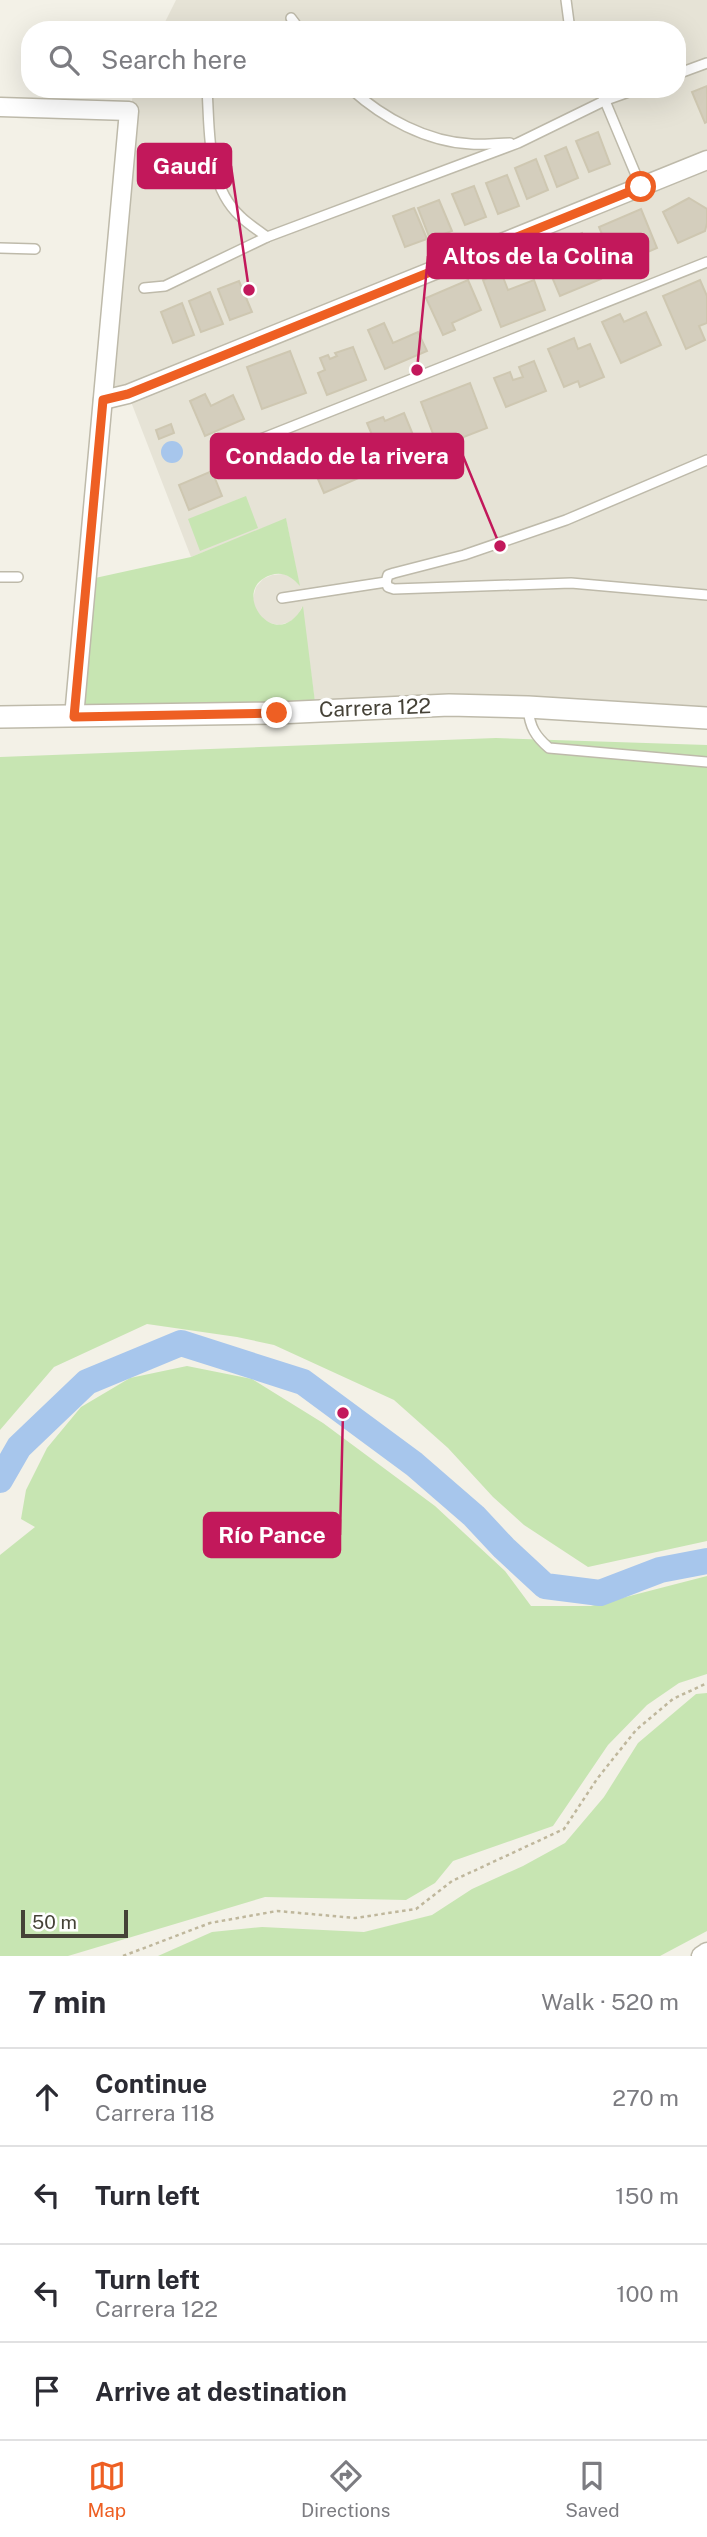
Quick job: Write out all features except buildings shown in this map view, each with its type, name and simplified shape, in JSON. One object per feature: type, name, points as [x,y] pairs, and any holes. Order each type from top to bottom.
[{"type":"street","points":[[0,107],[129,111],[74,717]]},
{"type":"street","points":[[103,400],[128,394],[707,160]]},
{"type":"street","name":"Carrera 122","points":[[0,717],[277,713],[449,705],[707,718]]},
{"type":"street","points":[[701,1956],[707,1952]]},
{"type":"lane","points":[[566,0],[569,21]]},
{"type":"lane","points":[[686,71],[707,63]]},
{"type":"lane","points":[[208,98],[211,157],[220,187],[239,216],[267,237]]},
{"type":"lane","points":[[361,98],[370,106],[428,137],[470,144],[518,143]]},
{"type":"lane","points":[[144,288],[164,286],[267,237],[518,143],[611,98]]},
{"type":"lane","points":[[606,100],[641,187]]},
{"type":"lane","points":[[0,248],[35,249]]},
{"type":"lane","points":[[238,448],[707,262]]},
{"type":"lane","points":[[707,460],[566,520],[464,555],[388,575],[386,582],[388,587],[394,589],[570,583],[707,595]]},
{"type":"lane","points":[[0,577],[18,577]]},
{"type":"lane","points":[[282,598],[386,582]]},
{"type":"lane","points":[[528,707],[530,726],[549,748],[707,762]]},
{"type":"path","points":[[122,1956],[210,1923],[277,1911],[355,1918],[416,1909],[452,1881],[564,1829],[597,1779],[636,1730],[673,1699],[707,1683]]},
{"type":"shaded area","points":[[176,0],[707,0],[707,718],[316,710],[302,607],[290,622],[279,625],[260,617],[254,608],[256,587],[263,579],[283,574],[299,584],[286,519],[191,557],[128,394],[103,400],[129,111],[133,98],[686,98],[686,21],[166,21]]},
{"type":"green space","points":[[246,496],[258,528],[200,551],[188,519]]},
{"type":"green space","points":[[286,518],[300,586],[287,576],[271,575],[259,582],[254,593],[255,604],[260,615],[269,622],[280,625],[292,620],[303,606],[316,710],[74,717],[86,580],[191,557]]},
{"type":"green space","points":[[496,738],[707,745],[707,1541],[588,1567],[524,1525],[493,1497],[448,1448],[394,1400],[274,1345],[237,1337],[147,1324],[54,1367],[0,1430],[0,757]]},
{"type":"green space","points":[[187,1366],[252,1379],[323,1423],[435,1506],[505,1571],[531,1606],[591,1606],[707,1576],[707,1674],[679,1683],[647,1705],[608,1745],[553,1826],[453,1861],[435,1883],[406,1900],[265,1897],[68,1956],[0,1956],[0,1555],[35,1527],[21,1519],[26,1490],[47,1448],[81,1407],[130,1378]]},
{"type":"green space","points":[[707,1693],[707,1931],[660,1956],[158,1956],[212,1932],[262,1927],[364,1932],[432,1915],[472,1889],[565,1843],[604,1797],[638,1743],[696,1694]]},
{"type":"water","points":[[172,441],[180,444],[183,452],[180,460],[172,463],[164,460],[161,452],[164,444]]},
{"type":"waterway","points":[[0,1480],[19,1447],[87,1382],[181,1343],[303,1382],[414,1464],[474,1516],[545,1586],[600,1593],[660,1570],[707,1561]]},
{"type":"place","name":"Gaudí","points":[[249,290]]},
{"type":"place","name":"Altos de la Colina","points":[[417,370]]},
{"type":"place","name":"Condado de la rivera","points":[[500,546]]},
{"type":"place","name":"Río Pance","points":[[343,1413]]},
{"type":"route","points":[[277,713],[74,717],[103,400],[128,394],[641,187]]}]
